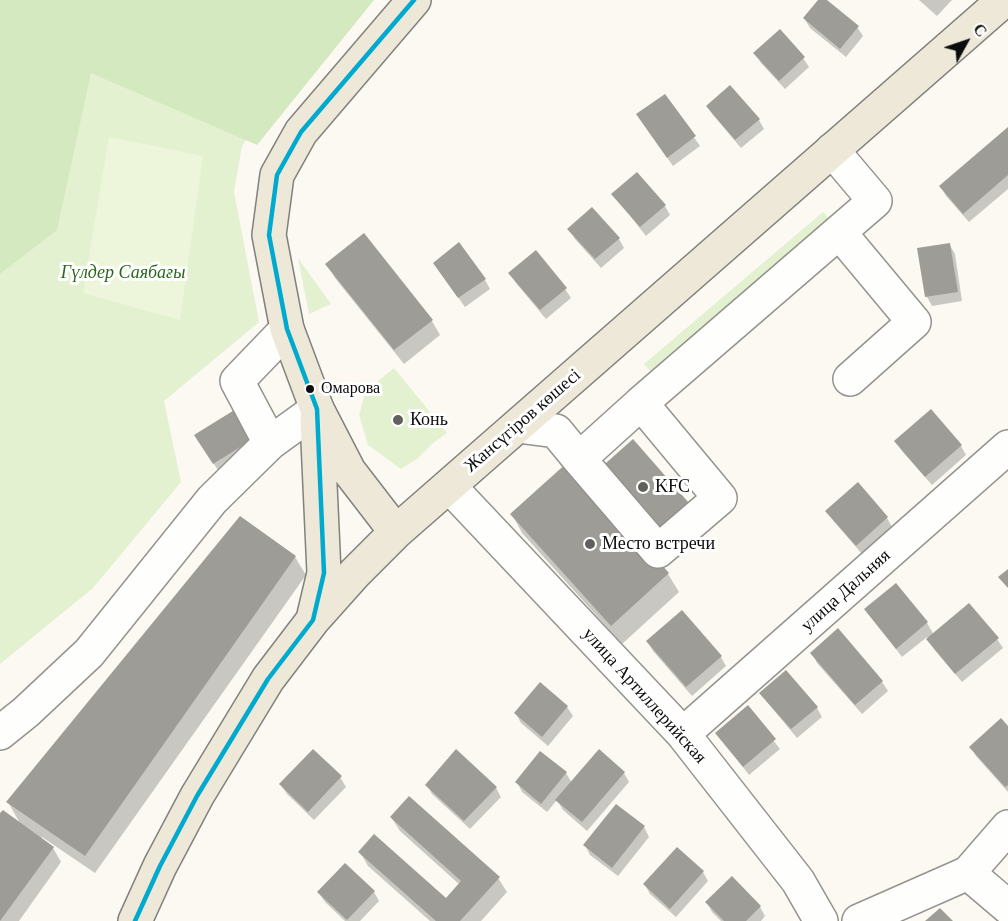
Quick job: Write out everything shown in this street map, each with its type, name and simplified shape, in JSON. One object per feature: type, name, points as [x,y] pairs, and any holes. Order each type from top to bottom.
[{"type":"main road","points":[[396,532],[349,471],[316,409],[287,329],[269,235],[277,175],[301,132],[414,0]]},
{"type":"main road","name":"Жансүгіров көшесі","points":[[135,921],[160,866],[197,796],[268,679],[313,620],[355,573],[396,532],[1004,0]]},
{"type":"main road","points":[[313,620],[324,573],[316,409]]},
{"type":"street","points":[[579,459],[875,201],[832,150]]},
{"type":"street","points":[[839,232],[914,322],[850,379]]},
{"type":"street","points":[[270,443],[237,381],[287,329]]},
{"type":"street","points":[[518,426],[556,431],[658,551],[720,498],[641,403]]},
{"type":"street","points":[[0,733],[89,653],[212,500],[270,443],[316,409]]},
{"type":"street","name":"улица Дальняя","points":[[683,734],[1008,447]]},
{"type":"street","name":"улица Артиллерийская","points":[[449,486],[683,734],[798,881],[821,921]]},
{"type":"street","points":[[859,921],[968,873],[1008,827]]},
{"type":"street","points":[[968,873],[1008,907]]},
{"type":"green space","name":"Гүлдер Саябағы","points":[[0,0],[324,31],[242,146],[234,192],[259,322],[164,401],[181,482],[93,588],[0,664]]},
{"type":"green space","points":[[0,0],[374,0],[257,145],[91,73],[57,230],[0,274]]},
{"type":"green space","points":[[109,137],[203,156],[180,320],[83,293]]},
{"type":"green space","points":[[823,212],[830,220],[652,373],[644,364]]},
{"type":"green space","points":[[298,258],[331,304],[309,314]]},
{"type":"green space","points":[[394,368],[447,433],[417,459],[401,469],[368,445],[359,415],[366,391]]},
{"type":"building","points":[[818,0],[827,0],[859,26],[840,49],[803,18]]},
{"type":"building","points":[[780,29],[805,57],[779,81],[753,53]]},
{"type":"building","points":[[730,85],[760,119],[735,140],[706,106]]},
{"type":"building","points":[[665,94],[696,136],[667,158],[636,114]]},
{"type":"building","points":[[1008,127],[1008,175],[963,214],[939,186]]},
{"type":"building","points":[[637,172],[666,205],[640,227],[611,194]]},
{"type":"building","points":[[592,207],[620,238],[595,259],[567,229]]},
{"type":"building","points":[[364,233],[433,320],[394,350],[325,264]]},
{"type":"building","points":[[459,242],[486,279],[458,298],[433,263]]},
{"type":"building","points":[[950,243],[958,292],[925,297],[917,248]]},
{"type":"building","points":[[536,250],[567,288],[540,310],[508,273]]},
{"type":"building","points":[[236,409],[255,438],[213,464],[194,435]]},
{"type":"building","points":[[931,409],[962,445],[925,477],[894,441]]},
{"type":"building","name":"KFC","points":[[633,439],[689,503],[654,534],[597,471]]},
{"type":"building","name":"Место встречи","points":[[569,461],[669,573],[611,626],[510,514]]},
{"type":"building","points":[[858,482],[888,517],[856,546],[825,511]]},
{"type":"building","points":[[240,516],[296,556],[85,856],[6,802]]},
{"type":"building","points":[[1008,569],[1008,588],[998,577]]},
{"type":"building","points":[[896,583],[928,622],[896,649],[864,609]]},
{"type":"building","points":[[969,603],[999,638],[955,674],[926,639]]},
{"type":"building","points":[[682,610],[722,656],[686,687],[646,641]]},
{"type":"building","points":[[838,628],[883,681],[855,705],[810,653]]},
{"type":"building","points":[[786,670],[818,707],[791,729],[759,693]]},
{"type":"building","points":[[540,682],[568,706],[542,737],[514,713]]},
{"type":"building","points":[[748,705],[776,739],[743,767],[715,733]]},
{"type":"building","points":[[1001,718],[1008,726],[1008,785],[1005,787],[969,747]]},
{"type":"building","points":[[313,749],[342,776],[308,812],[279,784]]},
{"type":"building","points":[[456,749],[497,787],[464,821],[425,785]]},
{"type":"building","points":[[599,749],[625,772],[582,822],[555,800]]},
{"type":"building","points":[[540,751],[567,772],[541,804],[515,782]]},
{"type":"building","points":[[409,796],[500,877],[460,921],[436,921],[358,852],[374,834],[446,898],[461,881],[390,817]]},
{"type":"building","points":[[616,804],[645,826],[612,868],[583,845]]},
{"type":"building","points":[[3,810],[54,847],[0,921],[0,813]]},
{"type":"building","points":[[677,847],[704,871],[670,909],[643,884]]},
{"type":"building","points":[[345,863],[375,891],[347,920],[317,892]]},
{"type":"building","points":[[732,876],[761,906],[746,921],[724,921],[705,902]]},
{"type":"building","points":[[940,908],[953,921],[925,921]]},
{"type":"transit line","points":[[135,921],[160,866],[197,796],[268,679],[313,620],[324,573],[317,409],[287,329],[269,235],[277,175],[301,132],[414,0]]},
{"type":"place","name":"Омарова","points":[[310,389]]},
{"type":"place","name":"Конь","points":[[398,420]]},
{"type":"place","name":"KFC","points":[[643,487]]},
{"type":"place","name":"Место встречи","points":[[590,544]]}]
